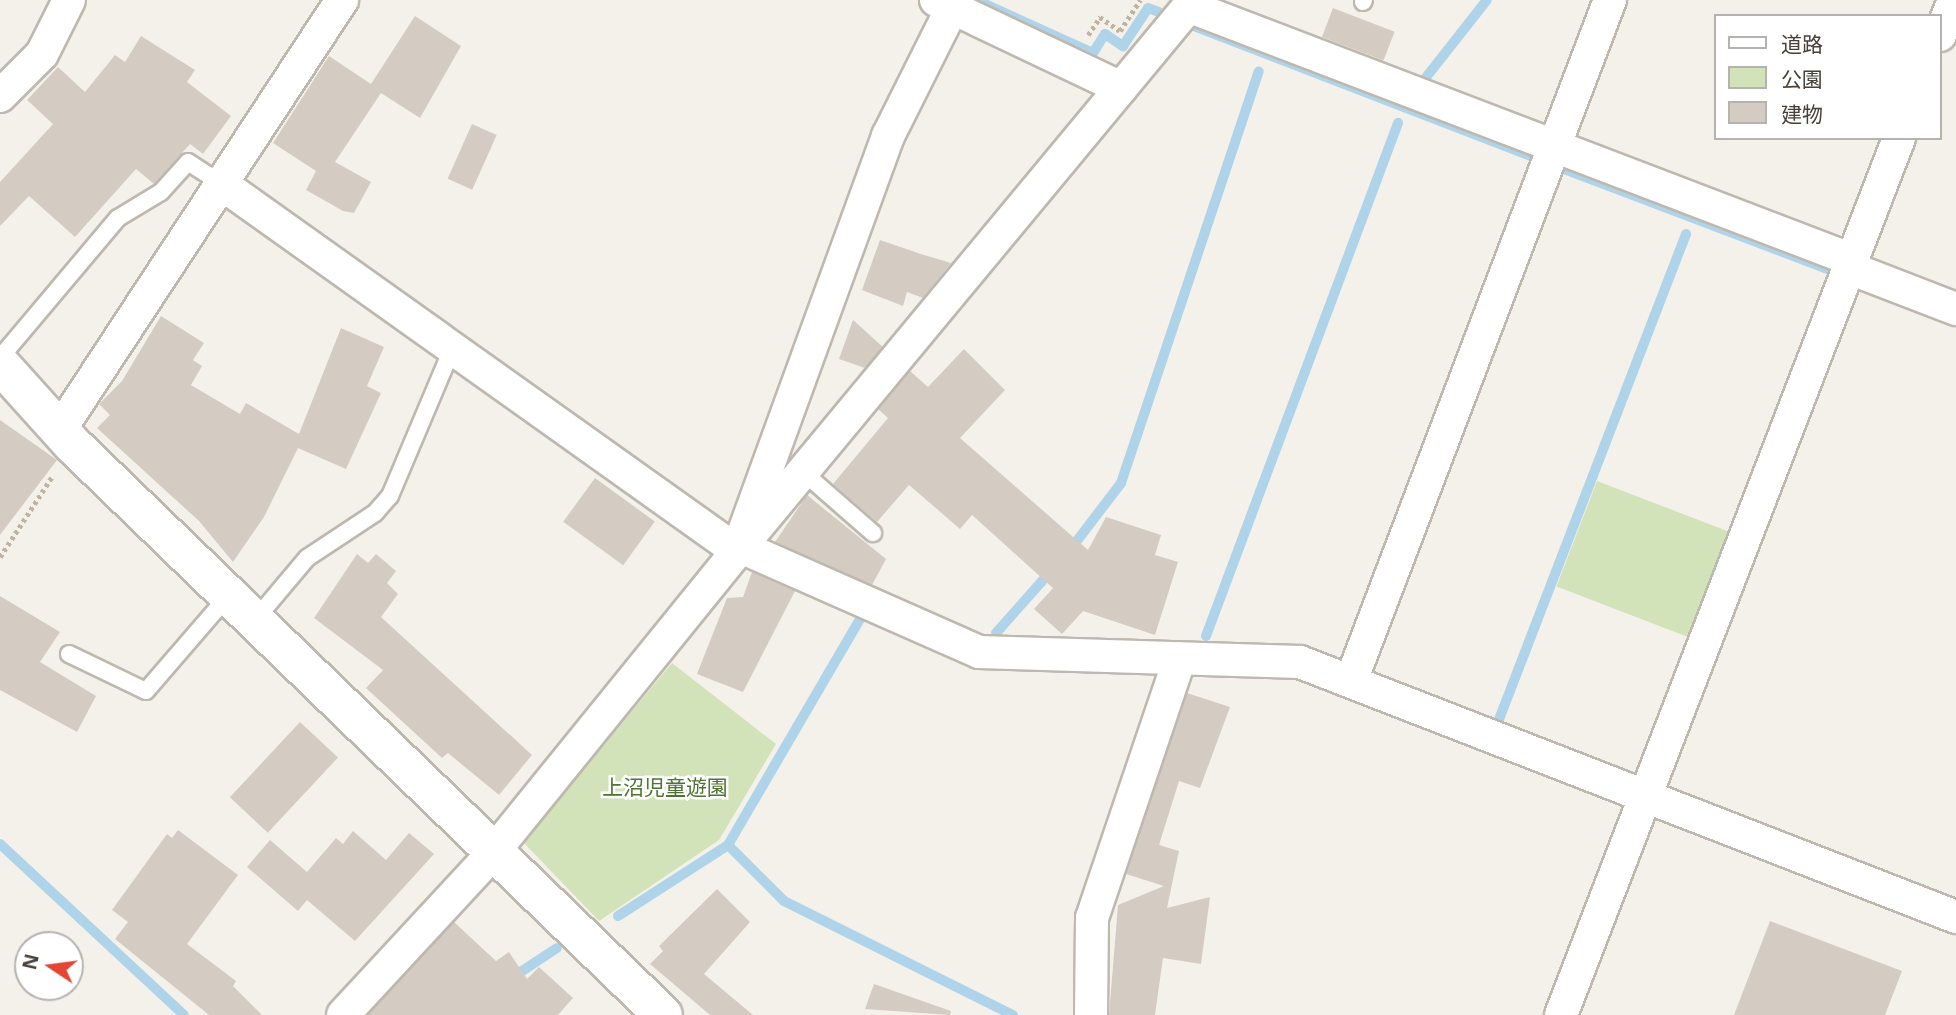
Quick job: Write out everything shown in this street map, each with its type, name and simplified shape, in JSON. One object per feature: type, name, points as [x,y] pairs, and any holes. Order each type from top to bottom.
[{"type":"street","points":[[6,80],[42,54],[69,0]]},
{"type":"street","points":[[66,438],[219,182],[342,0]]},
{"type":"street","points":[[1351,681],[1610,0]]},
{"type":"street","points":[[1942,30],[1954,0]]},
{"type":"street","points":[[739,549],[888,136],[948,3],[1121,88]]},
{"type":"street","points":[[343,1015],[491,855],[739,549],[1191,3],[1553,149],[1848,263],[1956,309]]},
{"type":"street","points":[[1561,1015],[1848,263],[1898,140]]},
{"type":"street","points":[[219,182],[739,549],[979,652],[1300,662],[1956,917]]},
{"type":"street","points":[[0,363],[66,438],[491,855],[663,1015]]},
{"type":"street","points":[[1091,1015],[1092,918],[1180,658]]},
{"type":"lane","points":[[0,358],[118,218],[162,192],[188,162],[219,182]]},
{"type":"lane","points":[[69,654],[146,691],[241,609],[307,558],[375,513],[390,496],[452,349]]},
{"type":"lane","points":[[803,472],[873,533]]},
{"type":"path","points":[[1075,31],[1087,36],[1100,17],[1120,31],[1140,0]]},
{"type":"path","points":[[0,556],[66,438]]},
{"type":"green space","points":[[1597,481],[1739,535],[1698,641],[1557,586]]},
{"type":"green space","name":"上沼児童遊園","points":[[672,663],[776,744],[719,840],[599,921],[523,842]]},
{"type":"building","points":[[1333,8],[1395,32],[1384,61],[1322,37]]},
{"type":"building","points":[[415,16],[461,46],[420,118],[381,93],[335,162],[371,182],[354,213],[343,211],[306,190],[316,171],[273,143],[329,56],[371,84]]},
{"type":"building","points":[[141,36],[195,70],[187,82],[231,116],[203,154],[190,144],[154,184],[136,169],[75,237],[29,196],[0,226],[0,182],[53,124],[27,100],[58,67],[85,92],[115,55],[125,62]]},
{"type":"building","points":[[472,124],[497,135],[472,190],[448,179]]},
{"type":"building","points":[[880,240],[951,263],[923,298],[907,292],[903,306],[862,290]]},
{"type":"building","points":[[161,316],[204,343],[193,360],[202,366],[191,385],[240,414],[246,403],[299,434],[341,328],[384,347],[367,386],[381,393],[346,469],[298,448],[264,517],[233,562],[199,521],[97,428],[110,415],[99,404],[122,381]]},
{"type":"building","points":[[853,320],[883,347],[865,368],[839,359]]},
{"type":"building","points":[[964,349],[1005,390],[960,438],[1088,550],[1106,517],[1161,535],[1155,555],[1178,562],[1155,635],[1083,611],[1062,634],[1034,609],[1053,588],[972,515],[960,529],[909,485],[877,522],[833,484],[888,418],[878,409],[910,371],[928,387]]},
{"type":"building","points":[[0,420],[57,460],[0,535]]},
{"type":"building","points":[[595,478],[655,521],[623,565],[563,522]]},
{"type":"building","points":[[807,495],[886,559],[872,585],[775,542]]},
{"type":"building","points":[[357,554],[368,563],[376,554],[396,571],[387,583],[398,594],[381,617],[532,755],[499,795],[448,753],[442,758],[366,688],[383,670],[314,618]]},
{"type":"building","points":[[752,572],[795,591],[743,692],[697,674],[727,598],[743,597]]},
{"type":"building","points":[[0,596],[60,632],[40,662],[96,696],[77,732],[0,690]]},
{"type":"building","points":[[1187,693],[1230,707],[1200,788],[1179,781],[1159,845],[1179,851],[1167,908],[1210,897],[1201,964],[1163,958],[1155,1015],[1109,1015],[1118,905],[1164,886],[1126,874]]},
{"type":"building","points":[[300,722],[338,757],[268,833],[230,797]]},
{"type":"building","points":[[178,830],[238,875],[187,944],[236,981],[233,986],[262,1015],[209,1015],[115,939],[128,922],[112,910],[167,834],[172,838]]},
{"type":"building","points":[[353,831],[386,860],[409,833],[434,854],[355,941],[307,900],[298,911],[247,867],[270,840],[307,872],[336,838],[343,844]]},
{"type":"building","points":[[717,889],[750,922],[704,974],[753,1015],[710,1015],[650,964],[663,951],[659,946]]},
{"type":"building","points":[[1770,921],[1902,971],[1885,1015],[1734,1015]]},
{"type":"building","points":[[454,922],[496,961],[509,952],[527,979],[539,967],[573,998],[558,1015],[368,1015]]},
{"type":"building","points":[[874,984],[951,1011],[950,1015],[865,1009]]},
{"type":"waterway","points":[[976,0],[1093,53],[1105,34],[1123,46],[1148,8],[1159,12]]},
{"type":"waterway","points":[[1420,85],[1487,0]]},
{"type":"waterway","points":[[1194,26],[1541,160]]},
{"type":"waterway","points":[[1070,550],[1121,483],[1259,71]]},
{"type":"waterway","points":[[1206,636],[1398,123]]},
{"type":"waterway","points":[[1559,167],[1835,272]]},
{"type":"waterway","points":[[1498,722],[1686,234]]},
{"type":"waterway","points":[[996,633],[1052,570]]},
{"type":"waterway","points":[[728,845],[861,617]]},
{"type":"waterway","points":[[0,844],[184,1015]]},
{"type":"waterway","points":[[618,916],[728,845],[784,901],[1013,1015]]},
{"type":"waterway","points":[[510,979],[557,948]]}]
